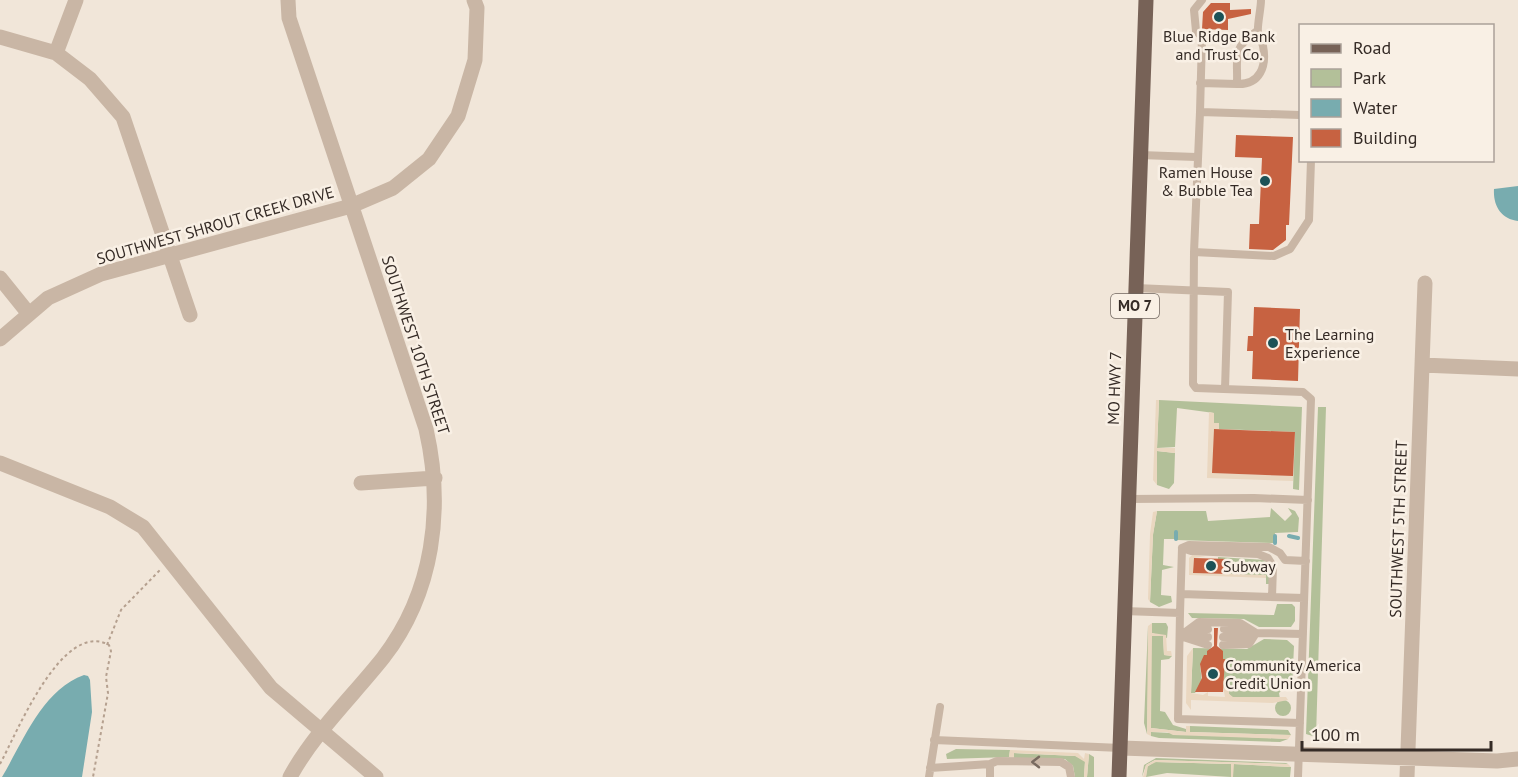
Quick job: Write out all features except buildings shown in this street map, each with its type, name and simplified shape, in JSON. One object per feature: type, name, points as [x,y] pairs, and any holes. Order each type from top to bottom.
[{"type":"main road","name":"MO HWY 7","points":[[1119,777],[1146,0]]},
{"type":"street","points":[[56,53],[76,0]]},
{"type":"street","name":"SOUTHWEST 10TH STREET","points":[[288,0],[289,18],[426,429],[435,478],[435,523],[431,550],[412,607],[384,656],[322,730],[290,777]]},
{"type":"street","points":[[351,206],[393,188],[429,159],[458,116],[475,60],[477,8],[474,0]]},
{"type":"street","points":[[0,37],[56,53],[90,79],[123,117],[190,315]]},
{"type":"street","name":"SOUTHWEST SHROUT CREEK DRIVE","points":[[0,339],[48,298],[101,274],[351,206]]},
{"type":"street","points":[[0,278],[29,314]]},
{"type":"street","name":"SOUTHWEST 5TH STREET","points":[[1407,777],[1425,283]]},
{"type":"street","points":[[1422,365],[1518,369]]},
{"type":"street","points":[[0,462],[110,507],[143,526],[271,688],[376,777]]},
{"type":"street","points":[[361,483],[435,478]]},
{"type":"street","points":[[1120,748],[1497,761],[1518,759]]},
{"type":"lane","points":[[1202,0],[1194,10],[1196,31],[1202,37],[1196,157],[1193,384],[1196,388],[1303,392],[1309,395],[1312,406],[1298,777]]},
{"type":"lane","points":[[1200,83],[1248,85],[1259,77],[1263,68],[1263,46],[1257,32],[1261,0]]},
{"type":"lane","points":[[1237,84],[1238,51],[1241,42],[1257,32]]},
{"type":"lane","points":[[1200,112],[1299,115]]},
{"type":"lane","points":[[1140,155],[1196,157]]},
{"type":"lane","points":[[1194,252],[1274,256],[1290,249],[1309,220],[1311,162]]},
{"type":"lane","points":[[1136,288],[1228,292],[1225,389]]},
{"type":"lane","points":[[1129,499],[1308,500]]},
{"type":"lane","points":[[1182,548],[1189,545],[1269,547],[1280,553],[1285,560],[1306,561]]},
{"type":"lane","points":[[1182,548],[1178,719],[1300,723]]},
{"type":"lane","points":[[1182,548],[1191,551],[1258,554],[1268,558],[1273,566],[1272,597]]},
{"type":"lane","points":[[1181,594],[1304,598]]},
{"type":"lane","points":[[1124,611],[1180,613]]},
{"type":"lane","points":[[1180,636],[1199,622],[1240,622],[1256,633]]},
{"type":"lane","points":[[1199,629],[1208,637],[1180,636],[1199,629]]},
{"type":"lane","points":[[1256,633],[1249,644],[1223,637],[1256,633],[1303,634]]},
{"type":"lane","points":[[929,777],[940,707]]},
{"type":"lane","points":[[934,740],[1120,748]]},
{"type":"lane","points":[[930,768],[990,764],[997,761],[1061,762],[1069,767],[1071,777]]},
{"type":"lane","points":[[990,764],[990,777]]},
{"type":"path","points":[[108,645],[121,610],[163,567]]},
{"type":"path","points":[[0,764],[47,677],[69,654],[84,644],[100,642],[108,645],[111,651],[106,677],[108,693],[93,777]]},
{"type":"green space","points":[[1159,400],[1302,407],[1299,490],[1293,489],[1295,432],[1219,429],[1214,423],[1214,413],[1177,408],[1175,447],[1157,448]]},
{"type":"green space","points":[[1318,407],[1326,407],[1316,737],[1306,734]]},
{"type":"green space","points":[[1157,451],[1175,453],[1174,483],[1169,489],[1157,485]]},
{"type":"green space","points":[[1271,508],[1285,521],[1292,514],[1288,508],[1295,511],[1299,518],[1298,532],[1275,533],[1274,543],[1177,540],[1176,532],[1175,539],[1164,539],[1163,565],[1174,567],[1162,570],[1161,595],[1171,596],[1172,602],[1159,607],[1150,602],[1153,534],[1157,511],[1206,511],[1208,521],[1270,517]]},
{"type":"green space","points":[[1218,557],[1265,560],[1269,565],[1269,584],[1266,584],[1266,576],[1231,574],[1231,560],[1218,559]]},
{"type":"green space","points":[[1277,604],[1292,604],[1295,607],[1295,621],[1291,627],[1259,627],[1244,619],[1192,618],[1188,613],[1274,615]]},
{"type":"green space","points":[[1152,623],[1166,623],[1167,638],[1152,633]]},
{"type":"green space","points":[[1148,626],[1149,632],[1147,734],[1144,723]]},
{"type":"green space","points":[[1151,636],[1163,636],[1164,655],[1172,656],[1161,660],[1160,711],[1165,712],[1173,725],[1186,729],[1186,732],[1151,728]]},
{"type":"green space","points":[[1264,639],[1287,640],[1294,646],[1292,689],[1283,689],[1279,693],[1280,699],[1232,697],[1229,694],[1229,686],[1223,686],[1225,660],[1220,659],[1220,655],[1204,655],[1204,662],[1200,665],[1202,682],[1195,693],[1191,693],[1193,648],[1247,649]]},
{"type":"green space","points":[[1283,700],[1291,708],[1283,716],[1275,708]]},
{"type":"green space","points":[[1190,726],[1288,730],[1291,735],[1189,732]]},
{"type":"green space","points":[[1151,732],[1288,739],[1280,742],[1159,738],[1151,736]]},
{"type":"green space","points":[[956,749],[1010,750],[1009,757],[947,759],[946,754]]},
{"type":"green space","points":[[1013,753],[1076,756],[1085,761],[1084,777],[1075,777],[1073,766],[1065,759],[1014,758]]},
{"type":"green space","points":[[1089,754],[1094,757],[1094,777],[1087,777]]},
{"type":"green space","points":[[1156,758],[1288,764],[1155,760],[1146,765],[1142,777],[1144,765]]},
{"type":"green space","points":[[1154,762],[1231,764],[1231,777],[1167,773],[1146,777],[1147,767]]},
{"type":"green space","points":[[1233,764],[1291,767],[1290,777],[1233,777]]},
{"type":"shaded area","points":[[1156,400],[1159,400],[1157,448],[1175,448],[1175,453],[1157,451],[1157,485],[1153,480]]},
{"type":"shaded area","points":[[1209,412],[1214,413],[1214,423],[1219,423],[1219,429],[1214,430],[1213,473],[1293,476],[1293,481],[1207,478]]},
{"type":"shaded area","points":[[1157,511],[1153,535],[1150,602],[1148,599],[1150,534],[1153,512]]},
{"type":"shaded area","points":[[1192,555],[1206,556],[1194,558],[1193,573],[1227,574],[1228,559],[1231,560],[1231,574],[1266,575],[1266,578],[1189,575],[1189,558]]},
{"type":"shaded area","points":[[1152,623],[1152,633],[1166,635],[1167,651],[1171,651],[1172,656],[1164,655],[1163,636],[1152,636],[1151,728],[1186,732],[1186,726],[1190,726],[1190,732],[1291,735],[1288,739],[1173,735],[1167,732],[1151,732],[1151,736],[1147,734],[1148,626]]},
{"type":"shaded area","points":[[1193,648],[1191,693],[1203,695],[1208,692],[1208,696],[1225,697],[1223,686],[1229,686],[1229,694],[1233,697],[1286,697],[1288,700],[1273,703],[1191,700],[1191,710],[1186,703],[1187,656]]},
{"type":"shaded area","points":[[1010,750],[1078,753],[1084,759],[1085,753],[1089,754],[1087,777],[1084,777],[1085,762],[1075,756],[1014,753],[1014,758],[1009,757]]},
{"type":"shaded area","points":[[1155,760],[1288,764],[1291,767],[1234,764],[1233,777],[1231,777],[1231,764],[1156,762],[1148,766],[1146,777],[1143,777],[1146,765]]},
{"type":"water","points":[[1518,186],[1518,221],[1507,218],[1499,211],[1494,189]]},
{"type":"water","points":[[84,675],[90,680],[92,712],[82,777],[2,777],[26,733],[45,705],[69,682]]},
{"type":"waterway","points":[[1176,532],[1176,539]]},
{"type":"waterway","points":[[1275,536],[1275,543]]},
{"type":"waterway","points":[[1289,536],[1298,538]]},
{"type":"place","name":"Blue Ridge Bank and Trust Co.","points":[[1219,17]]},
{"type":"place","name":"Ramen House & Bubble Tea","points":[[1265,181]]},
{"type":"place","name":"The Learning Experience","points":[[1273,343]]},
{"type":"place","name":"Subway","points":[[1211,566]]},
{"type":"place","name":"Community America Credit Union","points":[[1213,674]]}]
